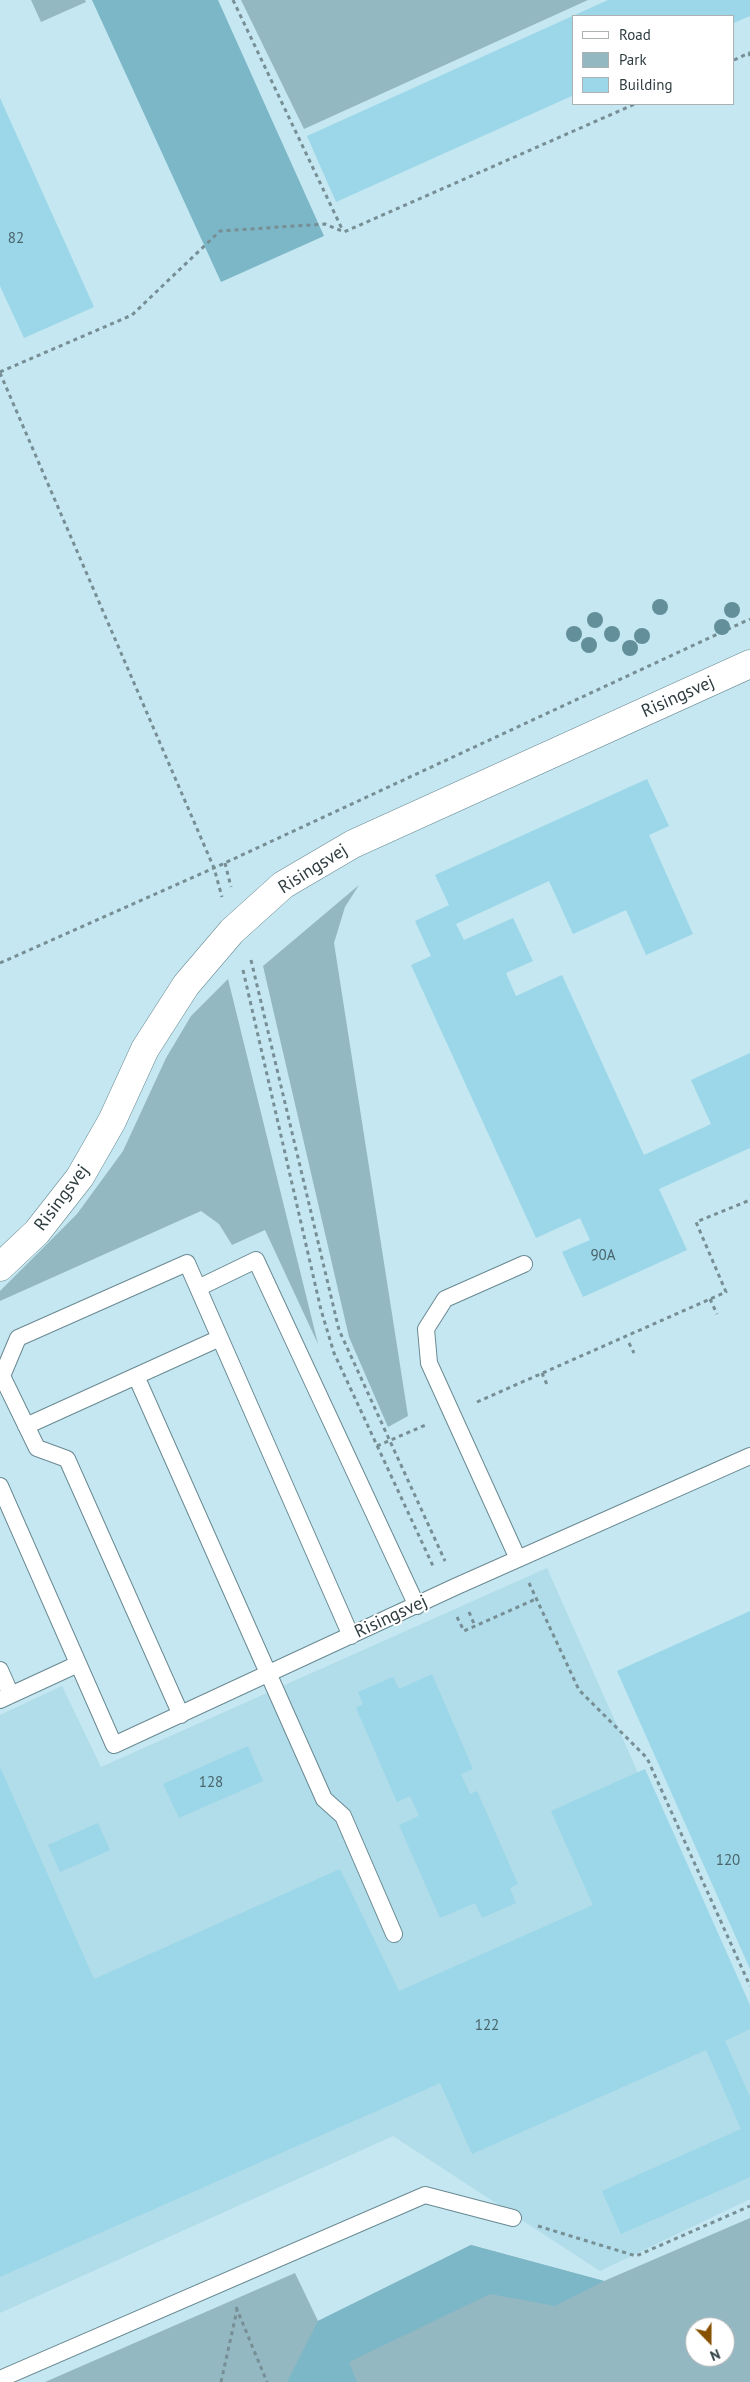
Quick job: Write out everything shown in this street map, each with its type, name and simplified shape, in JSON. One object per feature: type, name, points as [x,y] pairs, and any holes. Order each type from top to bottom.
[{"type":"street","name":"Risingsvej","points":[[0,1267],[37,1232],[80,1177],[112,1121],[145,1049],[186,985],[237,926],[283,885],[353,844],[750,664]]},
{"type":"lane","points":[[198,1288],[256,1260],[416,1606]]},
{"type":"lane","points":[[181,1715],[67,1459],[37,1448],[2,1376],[18,1338],[187,1263],[351,1636]]},
{"type":"lane","points":[[518,1559],[429,1363],[426,1329],[445,1299],[524,1264]]},
{"type":"lane","points":[[26,1426],[220,1338]]},
{"type":"lane","points":[[136,1376],[267,1675],[324,1799],[343,1816],[394,1934]]},
{"type":"lane","name":"Risingsvej","points":[[0,1486],[114,1745],[451,1589],[750,1456]]},
{"type":"lane","points":[[0,1670],[6,1698],[78,1664]]},
{"type":"lane","points":[[0,2379],[425,2195],[514,2218]]},
{"type":"path","points":[[233,0],[344,232]]},
{"type":"path","points":[[735,60],[750,54]]},
{"type":"path","points":[[221,895],[214,868],[0,373],[132,314],[220,232],[325,224],[344,232],[633,105]]},
{"type":"path","points":[[0,963],[225,863],[750,619]]},
{"type":"path","points":[[225,863],[321,1310],[334,1353],[377,1446],[451,1589],[475,1626]]},
{"type":"path","points":[[237,926],[339,1330],[390,1440],[451,1589],[464,1631],[536,1599]]},
{"type":"path","points":[[377,1446],[726,1292],[696,1222],[750,1200]]},
{"type":"path","points":[[710,1299],[717,1314]]},
{"type":"path","points":[[629,1343],[634,1353]]},
{"type":"path","points":[[542,1373],[548,1387]]},
{"type":"path","points":[[518,1559],[579,1690],[647,1758],[750,1986]]},
{"type":"path","points":[[514,2218],[636,2256],[750,2206]]},
{"type":"path","points":[[224,2281],[267,2382]]},
{"type":"path","points":[[220,2382],[237,2309]]},
{"type":"shaded area","points":[[92,0],[218,0],[324,236],[221,282]]},
{"type":"shaded area","points":[[547,1568],[750,2025],[750,2199],[600,2271],[393,2136],[0,2313],[0,1715],[62,1686],[101,1767]]},
{"type":"shaded area","points":[[471,2245],[604,2281],[555,2306],[490,2294],[349,2362],[357,2382],[287,2382],[318,2321]]},
{"type":"green space","points":[[31,0],[85,0],[86,2],[41,22]]},
{"type":"green space","points":[[241,0],[588,0],[304,129]]},
{"type":"green space","points":[[359,885],[345,907],[334,943],[408,1416],[388,1427],[349,1337],[263,966]]},
{"type":"green space","points":[[228,979],[318,1344],[265,1230],[232,1245],[219,1224],[201,1211],[0,1301],[0,1291],[77,1214],[123,1151],[166,1058],[191,1016]]},
{"type":"green space","points":[[750,2218],[750,2382],[45,2382],[295,2273],[318,2321],[471,2245],[604,2281]]},
{"type":"building","points":[[608,0],[750,0],[750,16],[735,23],[735,15],[575,15]]},
{"type":"building","points":[[572,16],[572,96],[336,202],[307,136]]},
{"type":"building","points":[[0,98],[94,307],[24,338],[0,286]]},
{"type":"building","points":[[647,779],[669,826],[649,835],[693,934],[646,955],[626,910],[573,934],[549,881],[456,924],[464,940],[513,918],[533,961],[506,973],[516,996],[562,975],[644,1155],[711,1124],[691,1080],[750,1053],[750,1148],[659,1189],[687,1250],[583,1297],[562,1252],[590,1240],[580,1218],[536,1238],[411,965],[431,956],[415,921],[449,905],[435,875]]},
{"type":"building","points":[[750,1611],[750,1969],[617,1671]]},
{"type":"building","points":[[432,1674],[473,1769],[461,1774],[470,1794],[477,1791],[518,1884],[510,1888],[516,1903],[482,1918],[475,1903],[440,1918],[399,1825],[419,1816],[410,1796],[397,1802],[356,1708],[363,1704],[358,1692],[393,1677],[399,1689]]},
{"type":"building","points":[[248,1746],[263,1781],[179,1818],[163,1784]]},
{"type":"building","points":[[0,1767],[94,1979],[340,1869],[399,1991],[593,1905],[551,1811],[645,1769],[750,2005],[750,2029],[725,2041],[750,2097],[750,2177],[621,2234],[602,2191],[741,2129],[706,2050],[472,2154],[440,2083],[0,2277]]},
{"type":"building","points":[[98,1823],[110,1850],[60,1872],[48,1845]]}]
